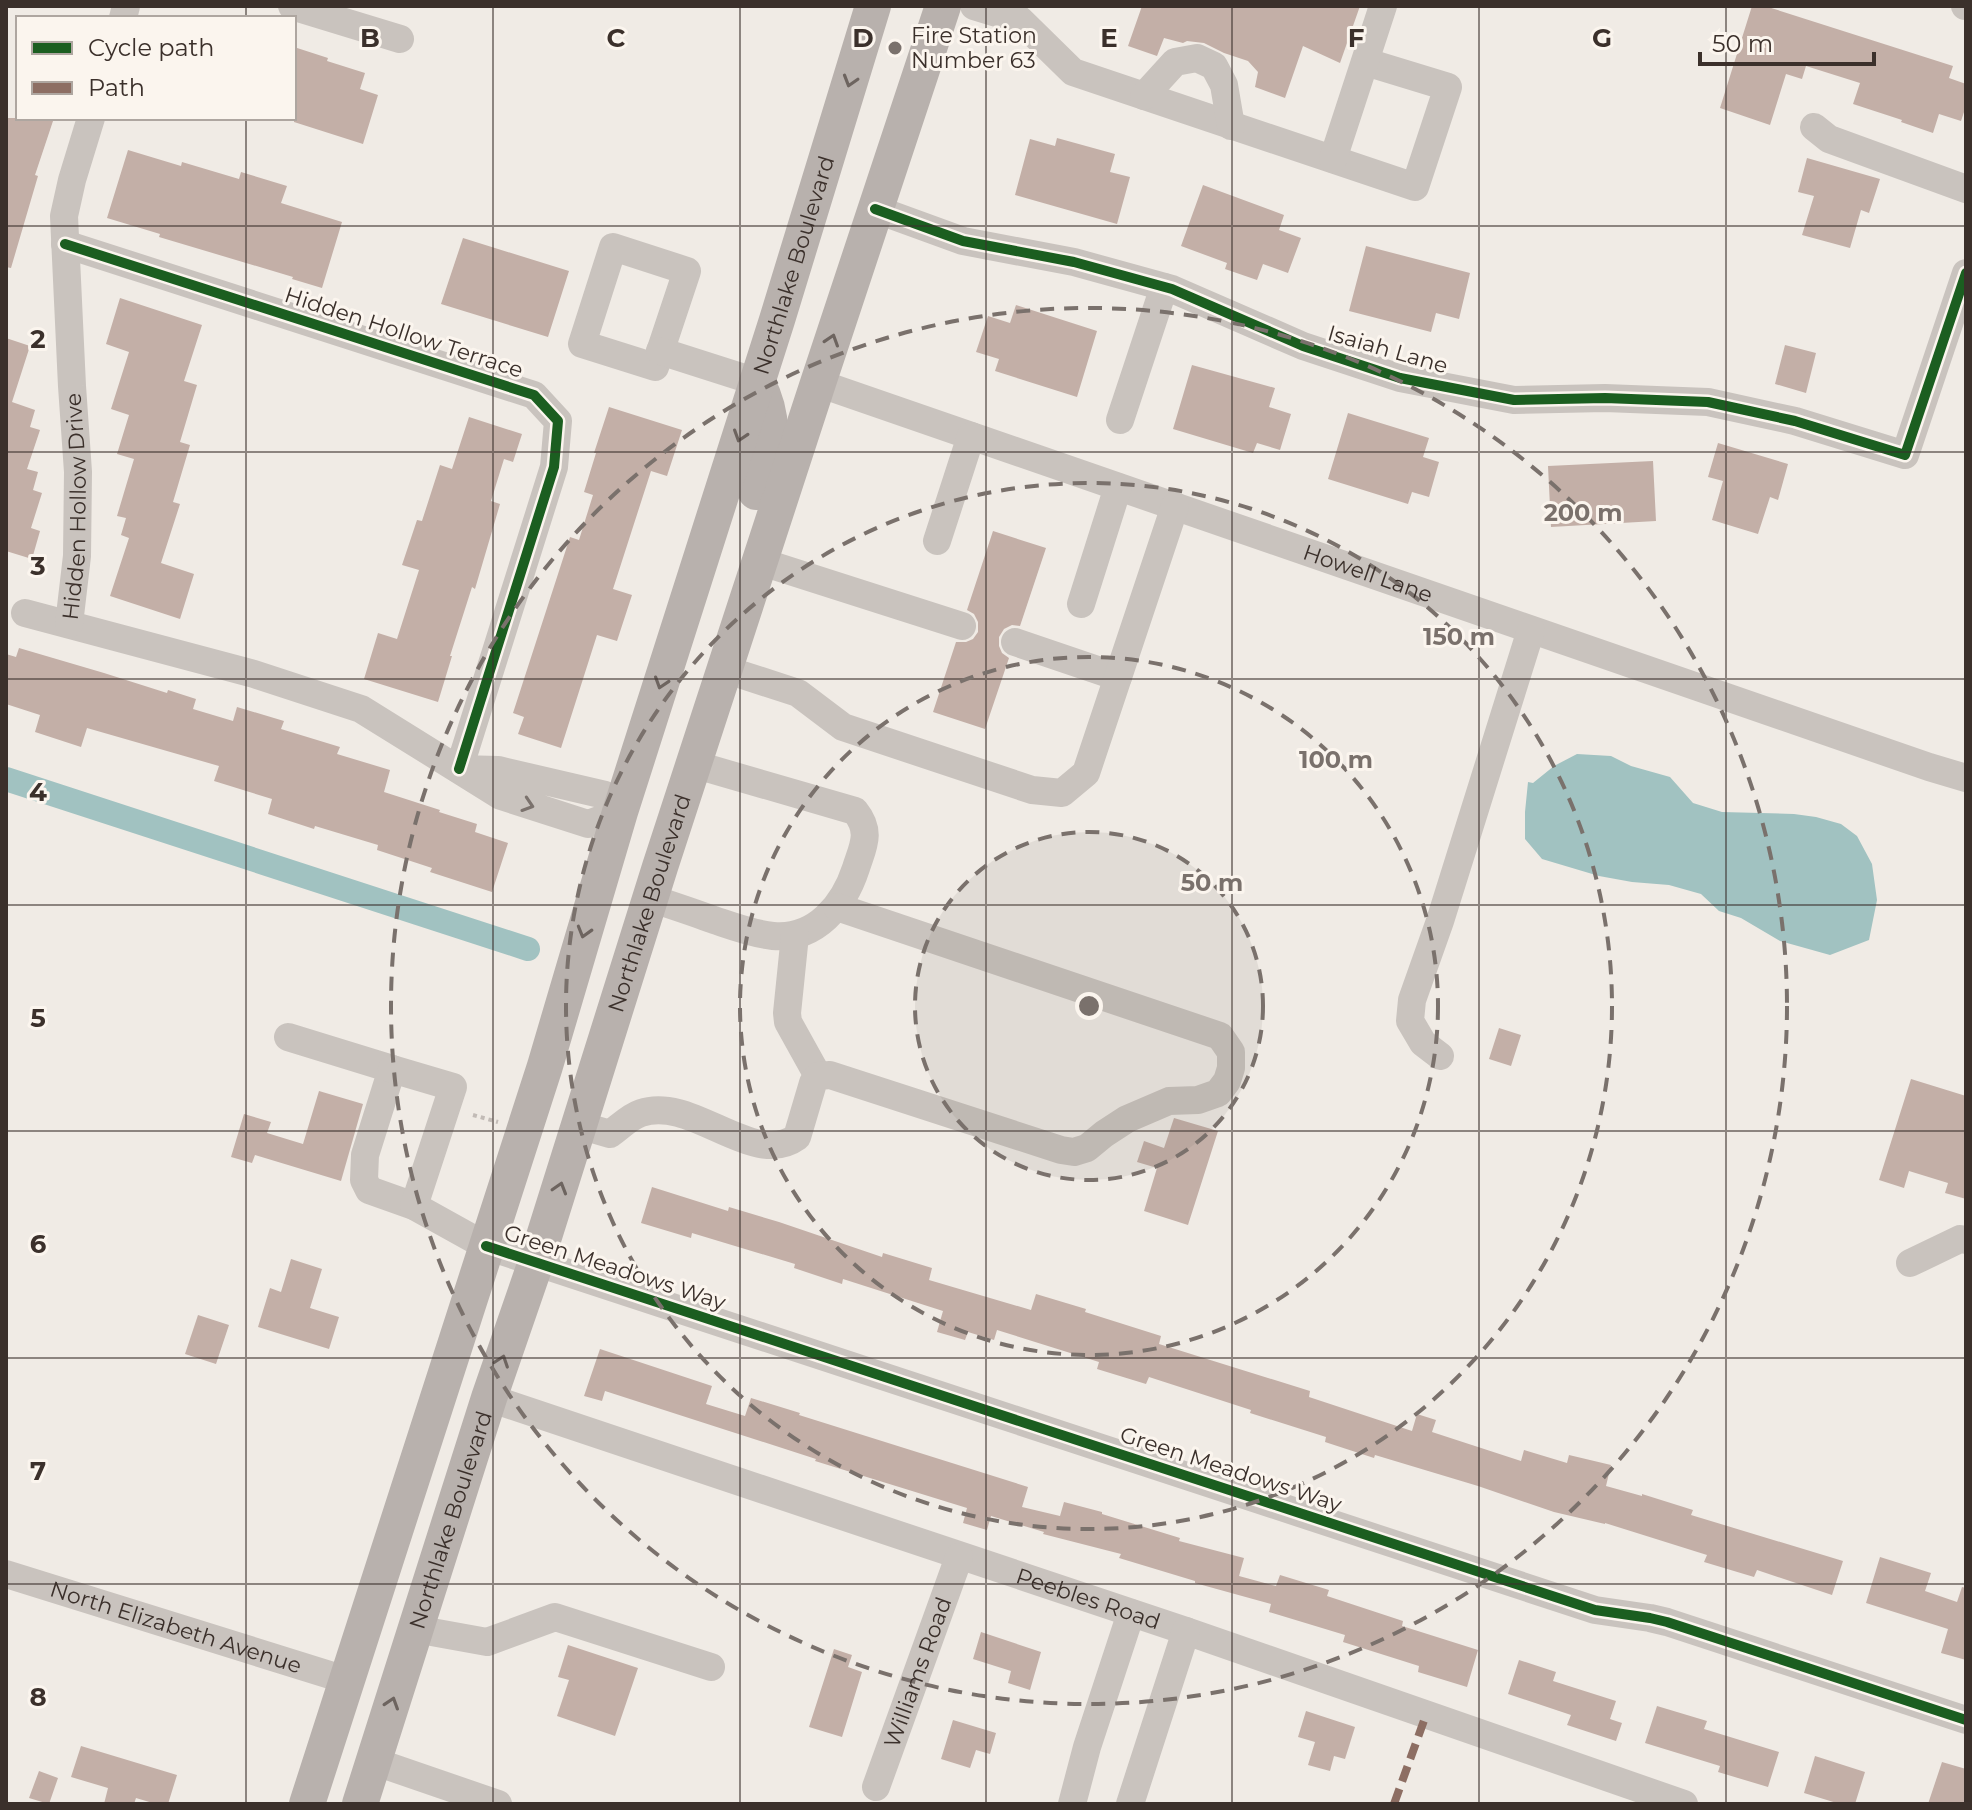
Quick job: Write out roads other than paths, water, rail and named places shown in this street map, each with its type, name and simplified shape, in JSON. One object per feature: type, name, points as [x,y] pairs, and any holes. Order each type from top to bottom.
[{"type":"main road","name":"Northlake Boulevard","points":[[307,1804],[545,1066],[620,812],[873,6]]},
{"type":"main road","name":"Northlake Boulevard","points":[[360,1804],[693,764],[943,6]]},
{"type":"main road","points":[[726,665],[721,627],[737,558],[770,447],[767,401],[757,382]]},
{"type":"main road","points":[[620,812],[645,837],[655,882]]},
{"type":"street","points":[[292,6],[400,39]]},
{"type":"street","points":[[974,6],[1020,20],[1073,72],[1415,187],[1448,87],[1366,62]]},
{"type":"street","points":[[1333,159],[1383,6]]},
{"type":"street","points":[[1144,96],[1175,62],[1197,58],[1214,66],[1224,85],[1231,126]]},
{"type":"street","name":"Hidden Hollow Drive","points":[[90,120],[64,216],[78,472],[77,556],[69,624],[254,674],[361,709],[501,796],[588,824],[620,812]]},
{"type":"street","points":[[1814,127],[1829,139],[1966,189]]},
{"type":"street","name":"Isaiah Lane","points":[[875,209],[963,241],[1074,262],[1164,287],[1303,346],[1400,378],[1514,400],[1605,398],[1708,402],[1795,421],[1905,455],[1966,273]]},
{"type":"street","name":"Hidden Hollow Terrace","points":[[65,244],[534,395],[558,421],[554,467],[459,769]]},
{"type":"street","points":[[613,247],[687,271],[660,351],[655,367],[582,344],[613,247]]},
{"type":"street","points":[[1120,420],[1164,287]]},
{"type":"street","points":[[660,351],[757,382]]},
{"type":"street","name":"Howell Lane","points":[[818,383],[1966,778]]},
{"type":"street","points":[[937,541],[971,436]]},
{"type":"street","points":[[1081,604],[1118,487]]},
{"type":"street","points":[[726,665],[798,693],[843,727],[1032,790],[1062,793],[1086,773],[1175,506]]},
{"type":"street","points":[[759,561],[962,626]]},
{"type":"street","points":[[25,613],[69,624]]},
{"type":"street","points":[[1440,1056],[1423,1043],[1410,1021],[1412,1000],[1440,921],[1531,630]]},
{"type":"street","points":[[1015,642],[1118,677]]},
{"type":"street","points":[[655,882],[735,927],[773,936],[795,935],[818,925],[837,907],[854,875],[866,832],[855,811],[693,764]]},
{"type":"street","points":[[579,1125],[610,1134],[641,1113],[669,1111],[761,1144],[784,1144],[797,1137],[813,1083],[818,1076],[830,1075],[1074,1152],[1087,1148],[1127,1119],[1169,1101],[1198,1100],[1218,1093],[1227,1081],[1231,1052],[1220,1036],[837,907]]},
{"type":"street","points":[[795,935],[788,1022],[818,1076]]},
{"type":"street","points":[[288,1037],[453,1087],[414,1206]]},
{"type":"street","name":"Green Meadows Way","points":[[392,1069],[365,1155],[364,1180],[369,1190],[414,1206],[486,1246],[1595,1610],[1667,1622],[1966,1720]]},
{"type":"street","points":[[1910,1263],[1960,1239],[1966,1240]]},
{"type":"street","name":"Peebles Road","points":[[489,1398],[1186,1631],[1684,1804]]},
{"type":"street","name":"Williams Road","points":[[876,1787],[959,1557]]},
{"type":"street","name":"North Elizabeth Avenue","points":[[6,1574],[346,1680]]},
{"type":"street","points":[[1072,1804],[1087,1747],[1131,1613]]},
{"type":"street","points":[[415,1629],[487,1642],[555,1617],[711,1667]]},
{"type":"street","points":[[1130,1804],[1186,1631]]},
{"type":"street","points":[[373,1761],[498,1804]]},
{"type":"water","points":[[1577,754],[1611,756],[1631,766],[1670,777],[1693,803],[1722,812],[1794,814],[1841,824],[1857,836],[1872,864],[1877,900],[1869,940],[1830,955],[1780,941],[1741,918],[1719,911],[1701,894],[1669,885],[1599,876],[1542,859],[1525,839],[1528,782],[1533,783],[1554,766]]},
{"type":"waterway","points":[[6,779],[528,949]]},
{"type":"place","name":"Fire Station Number 63","points":[[895,48]]}]
